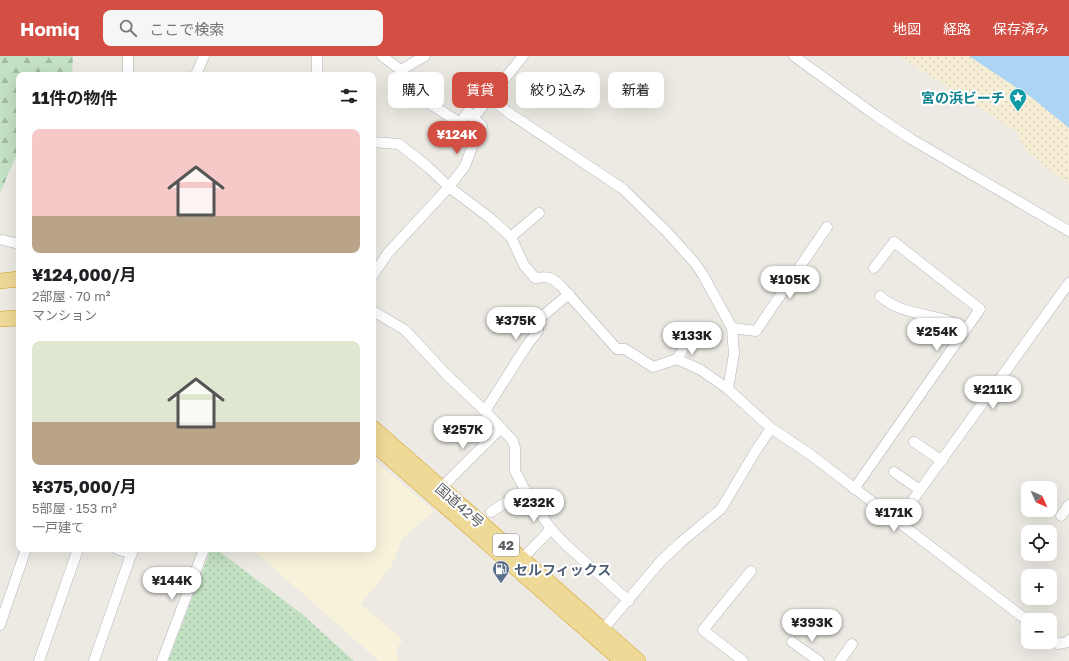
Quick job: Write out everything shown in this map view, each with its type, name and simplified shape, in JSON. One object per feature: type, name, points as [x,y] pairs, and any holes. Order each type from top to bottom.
[{"type":"highway","points":[[0,281],[16,280]]},
{"type":"highway","points":[[0,319],[16,318]]},
{"type":"highway","name":"国道42号","points":[[376,431],[522,559],[599,634],[617,656],[638,661]]},
{"type":"highway","name":"国道42号","points":[[376,446],[599,634]]},
{"type":"street","points":[[128,56],[128,72]]},
{"type":"street","points":[[197,72],[204,56]]},
{"type":"street","points":[[317,56],[317,72]]},
{"type":"street","points":[[376,271],[388,253],[449,187],[465,166],[477,134],[482,126],[468,112],[460,123],[421,98],[401,70],[382,56]]},
{"type":"street","points":[[401,70],[425,56]]},
{"type":"street","points":[[508,73],[522,56]]},
{"type":"street","points":[[794,56],[848,96],[911,139],[1069,231]]},
{"type":"street","points":[[473,118],[481,108]]},
{"type":"street","points":[[504,108],[623,189],[694,262],[725,313],[732,328],[734,354],[728,389]]},
{"type":"street","points":[[376,142],[399,144],[428,167],[449,187],[490,218],[511,237],[524,265],[535,278],[546,276],[552,278],[569,294],[617,349],[625,349],[653,367],[677,359],[688,342]]},
{"type":"street","points":[[511,237],[539,213]]},
{"type":"street","points":[[732,328],[756,332],[827,227]]},
{"type":"street","points":[[3,240],[16,243]]},
{"type":"street","points":[[854,489],[980,309],[894,242],[874,268]]},
{"type":"street","points":[[897,522],[1069,283]]},
{"type":"street","points":[[485,411],[527,345],[538,331],[539,319],[569,294]]},
{"type":"street","points":[[880,296],[887,302],[905,311],[946,320],[965,330]]},
{"type":"street","points":[[376,313],[405,330],[447,375],[485,411],[513,441],[515,448],[515,471],[525,490],[551,529],[565,544],[629,601]]},
{"type":"street","points":[[677,359],[702,370],[728,389],[771,428],[811,455],[1021,616]]},
{"type":"street","points":[[441,488],[501,428]]},
{"type":"street","points":[[599,634],[629,601],[661,561],[721,509],[771,428]]},
{"type":"street","points":[[914,442],[942,461]]},
{"type":"street","points":[[894,472],[920,490]]},
{"type":"street","points":[[491,512],[525,490]]},
{"type":"street","points":[[1061,516],[1069,505]]},
{"type":"street","points":[[522,559],[551,529]]},
{"type":"street","points":[[0,625],[25,552]]},
{"type":"street","points":[[39,661],[77,552]]},
{"type":"street","points":[[94,661],[132,552]]},
{"type":"street","points":[[162,661],[203,552]]},
{"type":"street","points":[[743,661],[703,630],[751,571]]},
{"type":"street","points":[[1057,643],[1068,642],[1069,640]]},
{"type":"street","points":[[792,642],[819,661]]},
{"type":"street","points":[[840,661],[852,644]]},
{"type":"shaded area","points":[[376,462],[434,511],[402,539],[392,565],[361,604],[403,640],[396,649],[397,661],[379,661],[255,552],[376,552]]},
{"type":"green space","points":[[0,56],[73,56],[72,72],[16,72],[16,156],[0,193]]},
{"type":"green space","points":[[210,552],[220,552],[303,615],[354,661],[168,661]]},
{"type":"sand","name":"宮の浜ビーチ","points":[[899,56],[969,56],[1031,97],[1069,128],[1069,184],[1041,164],[1024,148],[1016,131]]},
{"type":"water","points":[[969,56],[1069,56],[1069,128],[1031,97]]},
{"type":"place","name":"宮の浜ビーチ","points":[[1018,112]]},
{"type":"place","name":"セルフィックス","points":[[501,584]]}]
